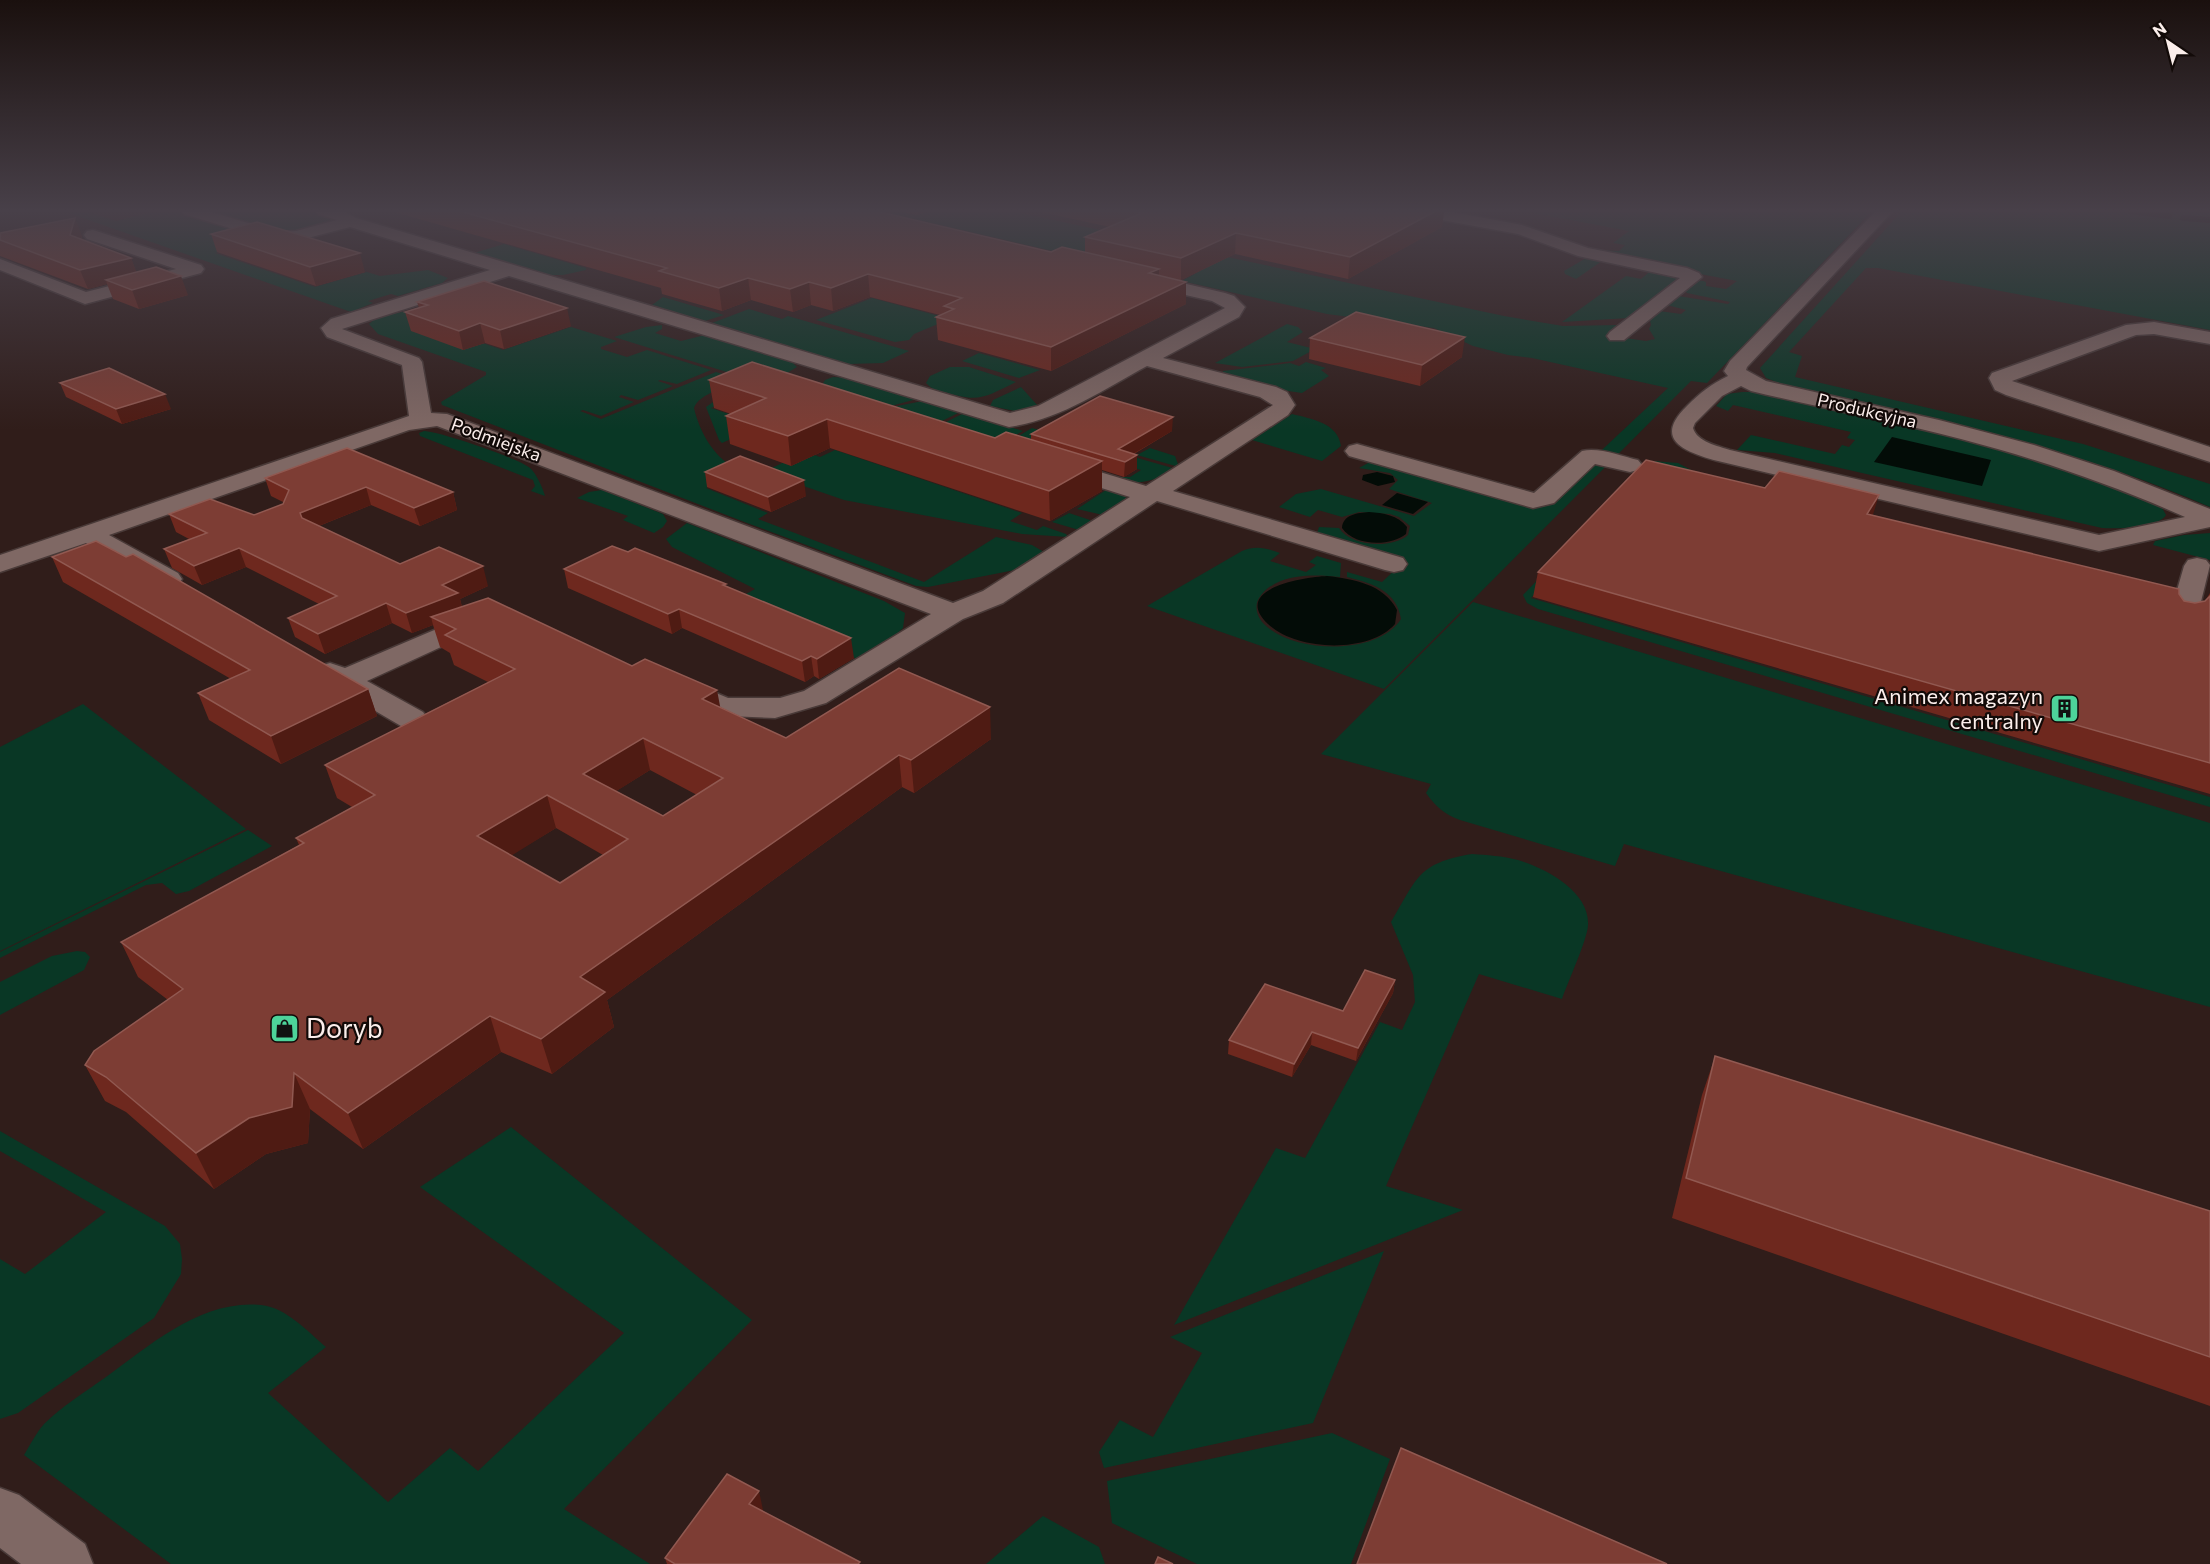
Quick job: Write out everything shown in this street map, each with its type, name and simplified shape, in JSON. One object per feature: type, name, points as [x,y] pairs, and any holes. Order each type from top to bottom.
[{"type":"street","points":[[50,284],[85,298],[138,284]]},
{"type":"street","points":[[421,420],[412,362],[334,333],[331,328],[338,323],[464,284]]},
{"type":"street","points":[[555,284],[1010,420],[1031,417],[1046,411],[1232,313],[1235,307],[1227,300],[1218,297],[1160,284]]},
{"type":"street","points":[[1617,336],[1684,284]]},
{"type":"street","points":[[1815,284],[1737,365],[1735,371],[1741,378],[1714,391],[1684,421],[1681,426],[1682,433],[1687,439],[1697,446],[1726,456],[2099,543],[2210,518]]},
{"type":"street","points":[[2210,338],[2154,328],[2133,329],[2000,378],[2003,385],[2014,390],[2210,455]]},
{"type":"street","points":[[658,679],[711,703],[728,707],[754,709],[783,707],[815,697],[953,613],[993,597],[1280,410],[1284,405],[1279,397],[1268,392],[1144,359]]},
{"type":"street","points":[[798,378],[825,366]]},
{"type":"street","name":"Produkcyjna","points":[[1741,378],[1759,386],[1959,432],[2025,450],[2110,478],[2210,518]]},
{"type":"street","name":"Podmiejska","points":[[0,564],[421,420],[439,419],[953,613]]},
{"type":"street","points":[[1357,451],[1533,501],[1545,498],[1590,456],[1630,465]]},
{"type":"street","points":[[1040,461],[1394,564]]},
{"type":"street","points":[[88,534],[194,594]]},
{"type":"street","points":[[2183,618],[2197,566]]},
{"type":"street","points":[[344,680],[470,622],[491,615],[509,615]]},
{"type":"street","points":[[304,657],[412,719]]},
{"type":"street","points":[[0,1514],[65,1564]]},
{"type":"green space","points":[[271,284],[306,284],[315,287],[325,284],[439,284],[398,296],[391,294],[368,301],[373,303],[351,312]]},
{"type":"green space","points":[[1195,284],[1354,284],[1504,316],[1563,326],[1619,325],[1621,326],[1611,336],[1646,341],[1655,339],[1649,329],[1651,325],[1649,316],[1659,311],[1681,314],[1686,310],[1667,305],[1678,296],[1728,304],[1730,302],[1687,293],[1683,288],[1690,284],[1706,284],[1706,286],[1726,289],[1733,284],[1802,284],[1707,383],[1691,381],[1384,689],[1147,606],[1247,549],[1261,548],[1280,553],[1270,561],[1306,572],[1316,565],[1309,562],[1317,556],[1341,563],[1340,577],[1296,577],[1275,584],[1266,590],[1257,601],[1257,611],[1263,623],[1276,633],[1294,641],[1313,645],[1355,645],[1374,640],[1390,631],[1401,619],[1399,609],[1389,595],[1382,590],[1347,577],[1347,572],[1382,582],[1397,568],[1317,533],[1319,527],[1339,528],[1353,539],[1382,544],[1408,535],[1410,526],[1399,517],[1390,514],[1359,512],[1342,517],[1318,510],[1310,517],[1279,507],[1296,494],[1321,489],[1414,516],[1432,503],[1389,489],[1398,480],[1390,473],[1359,468],[1370,462],[1382,461],[1542,506],[1668,388],[1532,358],[1508,355],[1473,346],[1434,328],[1327,314]]},
{"type":"green space","points":[[1615,284],[1674,284],[1629,318],[1562,322]]},
{"type":"green space","points":[[1836,284],[1851,284],[1789,352],[1802,356],[1795,377],[2083,444],[2210,484],[2210,507],[2158,486],[2052,450],[1944,421],[1779,383],[1766,378],[1760,368]]},
{"type":"green space","points":[[1964,284],[2210,284],[2210,330]]},
{"type":"green space","points":[[663,297],[724,315],[705,321],[652,305]]},
{"type":"green space","points":[[872,298],[950,319],[914,334],[909,340],[895,342],[816,320]]},
{"type":"green space","points":[[749,309],[782,319],[788,316],[909,351],[883,363],[848,364],[712,323]]},
{"type":"green space","points":[[406,311],[414,313],[423,323],[503,350],[571,327],[617,341],[601,349],[627,357],[647,350],[711,370],[677,384],[660,380],[658,381],[673,386],[638,400],[621,395],[619,397],[634,402],[601,416],[580,411],[601,419],[716,372],[744,380],[708,394],[694,408],[700,427],[710,446],[724,461],[741,471],[706,488],[768,513],[758,519],[924,582],[996,537],[1032,545],[1044,552],[1015,570],[928,587],[916,586],[747,523],[442,405],[441,402],[486,375],[486,372],[378,334],[369,324],[376,318]]},
{"type":"green space","points":[[1287,324],[1298,327],[1303,332],[1287,342],[1315,349],[1293,361],[1242,367],[1215,363]]},
{"type":"green space","points":[[662,325],[662,329],[655,333],[681,341],[705,335],[790,360],[797,367],[787,373],[746,378],[614,337],[646,327]]},
{"type":"green space","points":[[979,353],[1040,370],[1019,378],[962,361]]},
{"type":"green space","points":[[1306,362],[1326,368],[1321,370],[1329,376],[1302,393],[1223,375],[1223,371],[1290,363],[1299,366]]},
{"type":"green space","points":[[950,367],[969,367],[1016,382],[976,398],[939,391],[926,383],[930,376]]},
{"type":"green space","points":[[833,377],[849,378],[917,399],[887,407],[822,385],[825,380]]},
{"type":"green space","points":[[1021,387],[1038,406],[1015,411],[990,406],[993,400]]},
{"type":"green space","points":[[756,388],[711,408],[761,425],[722,443],[706,407],[719,398]]},
{"type":"green space","points":[[1757,392],[1973,441],[2086,475],[2161,506],[2166,515],[2155,523],[2146,525],[2102,528],[1775,453],[1737,450],[1751,435],[1835,454],[1842,445],[1849,447],[1855,440],[1847,438],[1851,432],[1733,405],[1728,411],[1716,406],[1727,394]]},
{"type":"green space","points":[[923,401],[960,412],[938,423],[892,407]]},
{"type":"green space","points":[[964,413],[1023,431],[1002,443],[942,424]]},
{"type":"green space","points":[[1292,414],[1323,423],[1335,432],[1341,446],[1322,461],[1252,440]]},
{"type":"green space","points":[[1032,428],[1176,469],[1156,479],[1133,482],[1119,477],[1130,477],[1141,470],[1095,456],[1007,443]]},
{"type":"green space","points":[[424,431],[512,458],[535,473],[545,496],[531,491],[535,486],[533,480],[420,436],[419,433]]},
{"type":"green space","points":[[1150,448],[1175,456],[1179,467],[1137,455]]},
{"type":"green space","points":[[835,450],[1022,513],[1010,521],[1037,530],[1043,526],[1066,534],[1068,537],[1022,534],[844,500],[763,472],[806,452],[820,457]]},
{"type":"green space","points":[[1654,461],[1678,463],[1695,472],[1640,482],[1531,598],[2210,797],[2210,807],[1538,609],[1527,603],[1523,595],[1647,465]]},
{"type":"green space","points":[[602,490],[663,514],[667,521],[654,533],[623,520],[628,516],[577,498],[589,492]]},
{"type":"green space","points":[[1106,490],[1125,495],[1126,498],[1103,515],[1077,509]]},
{"type":"green space","points":[[1069,513],[1090,520],[1092,523],[1079,530],[1052,522]]},
{"type":"green space","points":[[687,523],[884,601],[905,613],[903,628],[882,648],[862,661],[728,604],[755,589],[672,547],[666,539]]},
{"type":"green space","points":[[2210,533],[2210,560],[2153,545],[2155,541]]},
{"type":"green space","points":[[1473,602],[2210,823],[2210,1007],[1624,844],[1615,866],[1460,820],[1445,813],[1430,798],[1426,793],[1431,784],[1321,754]]},
{"type":"green space","points":[[83,704],[246,829],[0,951],[0,747]]},
{"type":"green space","points":[[248,830],[272,846],[189,891],[176,894],[162,883],[146,885],[0,958],[0,952]]},
{"type":"green space","points":[[1472,854],[1518,860],[1553,875],[1574,892],[1582,902],[1587,913],[1588,925],[1562,999],[1479,974],[1386,1186],[1463,1210],[1174,1325],[1276,1148],[1305,1158],[1380,1022],[1402,1030],[1415,1002],[1413,975],[1391,922],[1414,884],[1429,868],[1440,862]]},
{"type":"green space","points":[[77,951],[85,952],[90,957],[84,970],[0,1015],[0,982],[52,956]]},
{"type":"green space","points":[[511,1127],[752,1320],[564,1509],[650,1564],[171,1564],[24,1455],[38,1431],[51,1417],[159,1339],[178,1327],[218,1309],[239,1305],[261,1305],[288,1315],[326,1347],[268,1393],[388,1502],[450,1448],[478,1471],[624,1333],[420,1187]]},
{"type":"green space","points":[[0,1131],[165,1226],[180,1244],[182,1259],[181,1274],[154,1318],[18,1413],[0,1419],[0,1259],[25,1274],[106,1212],[0,1151]]},
{"type":"green space","points":[[1384,1251],[1313,1423],[1104,1468],[1099,1452],[1120,1420],[1153,1437],[1202,1353],[1170,1337]]},
{"type":"green space","points":[[1332,1433],[1390,1459],[1351,1564],[1197,1564],[1112,1523],[1107,1481]]},
{"type":"green space","points":[[1043,1516],[1099,1547],[1105,1564],[986,1564]]},
{"type":"shaded area","points":[[1892,437],[1991,460],[1982,486],[1874,462]]},
{"type":"shaded area","points":[[1377,472],[1393,476],[1395,482],[1378,486],[1362,480],[1363,475]]},
{"type":"shaded area","points":[[1397,493],[1428,502],[1413,514],[1382,505]]},
{"type":"shaded area","points":[[1369,512],[1395,517],[1407,527],[1406,534],[1391,541],[1373,543],[1355,538],[1342,528],[1348,517]]},
{"type":"shaded area","points":[[1327,576],[1367,584],[1384,594],[1397,610],[1395,624],[1383,634],[1368,640],[1351,644],[1314,644],[1280,633],[1268,624],[1259,612],[1258,601],[1264,593],[1275,587],[1289,582]]},
{"type":"building","points":[[116,284],[153,284],[132,290]]},
{"type":"building","points":[[474,284],[493,284],[567,308],[500,330],[480,323],[459,331],[405,312],[428,305],[417,302]]},
{"type":"building","points":[[705,284],[731,284],[719,288]]},
{"type":"building","points":[[771,284],[804,284],[790,289]]},
{"type":"building","points":[[816,284],[842,284],[831,288]]},
{"type":"building","points":[[907,284],[1182,284],[1051,347],[936,317],[954,309],[944,306],[962,298]]},
{"type":"building","points":[[1356,312],[1465,337],[1422,365],[1310,338]]},
{"type":"building","points":[[752,362],[995,438],[1006,432],[1102,461],[1049,491],[827,419],[788,436],[726,416],[766,398],[709,380]]},
{"type":"building","points":[[109,368],[165,394],[116,409],[60,383]]},
{"type":"building","points":[[1100,396],[1173,417],[1118,449],[1137,455],[1125,462],[1031,434]]},
{"type":"building","points":[[347,448],[453,492],[414,508],[366,487],[300,513],[302,518],[400,564],[439,547],[483,566],[442,585],[458,593],[406,613],[386,603],[318,634],[288,618],[337,596],[239,548],[194,566],[164,549],[207,533],[169,514],[210,499],[254,515],[283,504],[289,490],[265,478]]},
{"type":"building","points":[[740,456],[804,480],[768,497],[705,472]]},
{"type":"building","name":"Animex magazyn centralny","points":[[1646,460],[1765,488],[1779,471],[1879,495],[1867,514],[2179,589],[2179,594],[2184,601],[2195,603],[2205,601],[2210,596],[2210,763],[1538,572]]},
{"type":"building","points":[[96,541],[126,557],[133,554],[368,689],[271,736],[198,693],[250,670],[52,557]]},
{"type":"building","points":[[612,546],[628,552],[635,548],[851,638],[817,659],[811,656],[802,661],[679,609],[668,614],[564,569]]},
{"type":"building","points":[[488,598],[632,666],[645,659],[717,690],[702,699],[786,738],[899,668],[990,707],[911,760],[899,755],[580,977],[605,992],[541,1039],[490,1016],[348,1113],[294,1073],[292,1107],[249,1118],[196,1153],[106,1077],[85,1065],[94,1051],[183,989],[121,942],[304,843],[296,838],[375,795],[325,765],[515,669],[445,635],[456,629],[431,617]],"holes":[[[643,738],[723,778],[663,816],[583,774]],[[547,795],[628,839],[560,883],[477,836]]]},
{"type":"building","points":[[1365,970],[1395,980],[1358,1048],[1312,1032],[1294,1064],[1229,1040],[1265,984],[1343,1011]]},
{"type":"building","points":[[1715,1056],[2210,1211],[2210,1357],[1686,1178]]},
{"type":"building","points":[[1401,1448],[1667,1564],[1357,1564]]},
{"type":"building","points":[[727,1474],[759,1491],[749,1504],[860,1562],[858,1564],[675,1564],[665,1558]]},
{"type":"building","points":[[1158,1557],[1173,1564],[1155,1564]]},
{"type":"place","name":"Animex magazyn centralny","points":[[2064,709]]},
{"type":"place","name":"Doryb","points":[[285,1029]]}]
